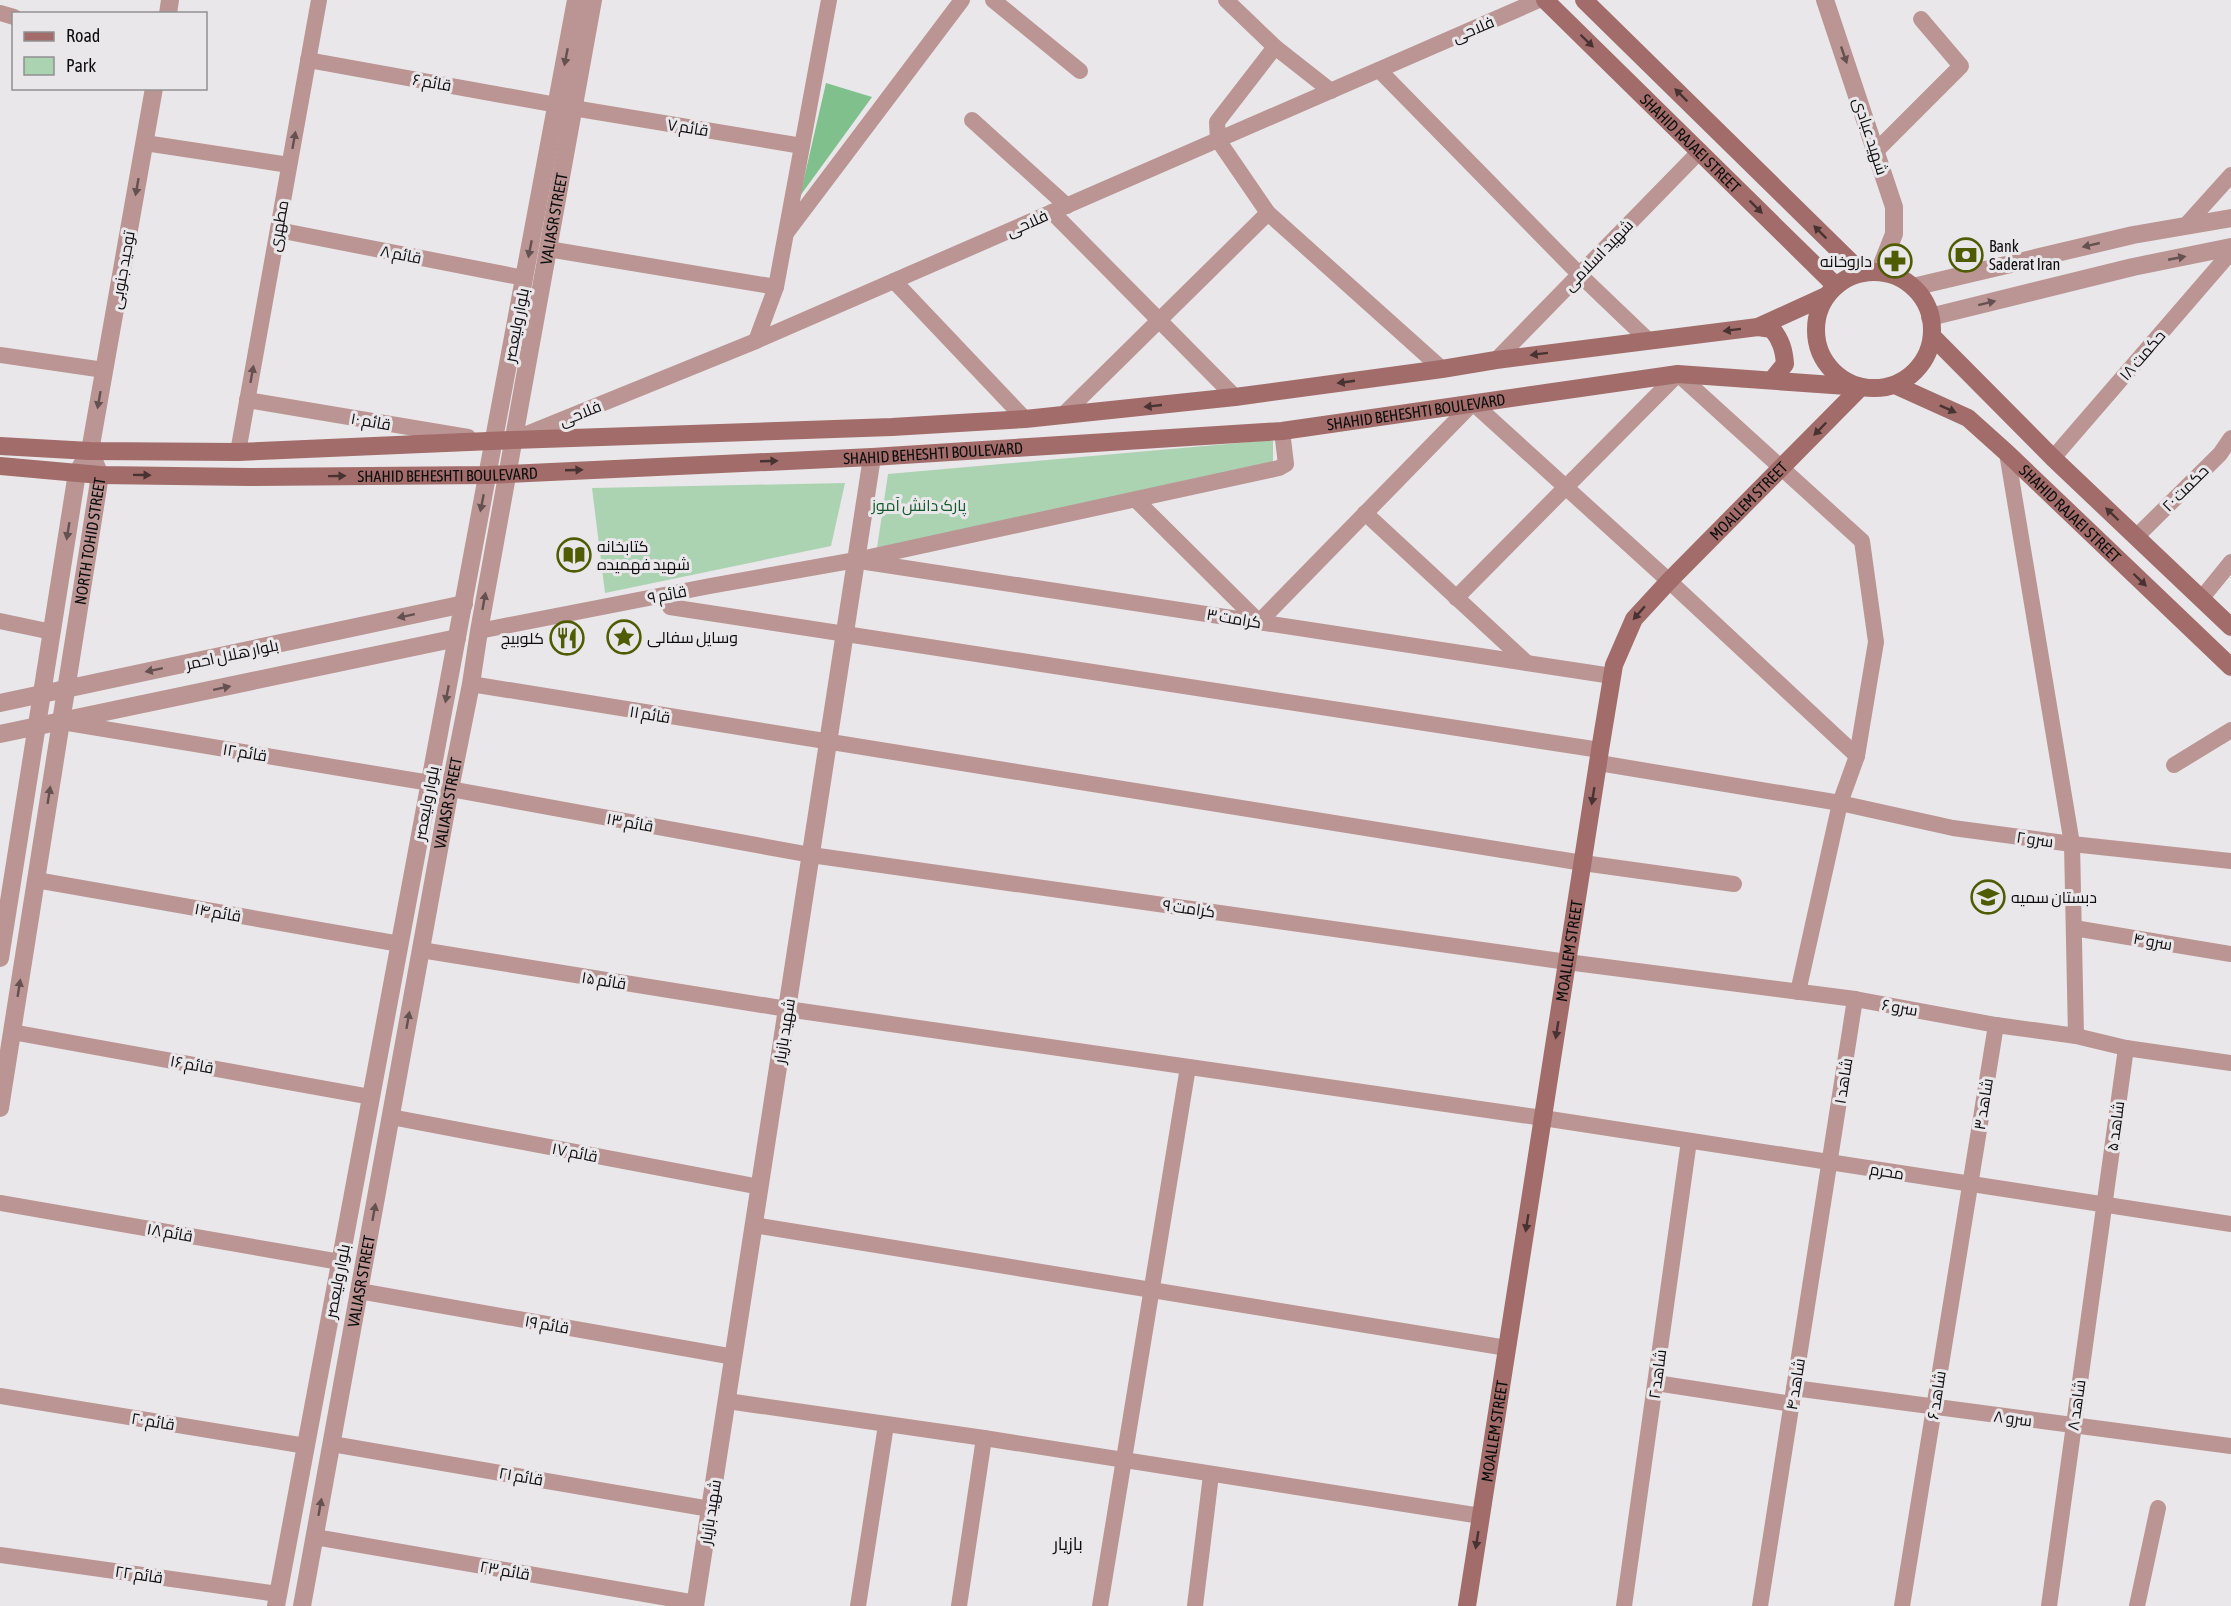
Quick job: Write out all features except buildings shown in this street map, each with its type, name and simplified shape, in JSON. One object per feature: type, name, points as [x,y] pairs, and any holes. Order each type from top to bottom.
[{"type":"main road","name":"SHAHID RAJAEI STREET","points":[[1545,0],[1700,151],[1831,291]]},
{"type":"main road","name":"SHAHID RAJAEI STREET","points":[[1584,0],[1870,273]]},
{"type":"main road","points":[[1870,273],[1897,277],[1913,287],[1924,300],[1930,317],[1932,336],[1928,351],[1920,366],[1909,377],[1895,385],[1878,389],[1861,387],[1844,380],[1829,368],[1819,351],[1815,332],[1818,314],[1831,291],[1848,278],[1870,273]]},
{"type":"main road","name":"SHAHID BEHESHTI BOULEVARD","points":[[0,446],[90,451],[238,452],[892,427],[1062,416],[1235,398],[1496,360],[1758,327],[1831,291]]},
{"type":"main road","points":[[1758,327],[1772,329],[1779,338],[1784,351],[1785,364],[1772,380]]},
{"type":"main road","name":"SHAHID RAJAEI STREET","points":[[1932,336],[2053,458],[2231,627]]},
{"type":"main road","name":"SHAHID BEHESHTI BOULEVARD","points":[[0,466],[100,475],[250,477],[488,474],[872,457],[1282,431],[1678,374],[1861,387]]},
{"type":"main road","name":"SHAHID RAJAEI STREET","points":[[1895,385],[1968,418],[2231,667]]},
{"type":"main road","name":"MOALLEM STREET","points":[[1467,1606],[1599,757],[1612,676],[1619,649],[1634,619],[1669,581],[1861,387]]},
{"type":"street","name":"مطهری","points":[[238,452],[319,0]]},
{"type":"street","name":"بلوار ولیعصر","points":[[277,1600],[524,278],[565,106],[576,0]]},
{"type":"street","name":"VALIASR STREET","points":[[302,1606],[471,684],[548,249],[565,106],[593,0]]},
{"type":"street","points":[[756,341],[776,287],[829,0]]},
{"type":"street","points":[[786,234],[962,0]]},
{"type":"street","points":[[993,0],[1080,70]]},
{"type":"street","points":[[1226,0],[1275,47],[1331,90]]},
{"type":"street","name":"فلاحی","points":[[513,440],[756,341],[1539,0]]},
{"type":"street","name":"شهید عبادی","points":[[1825,0],[1894,207],[1894,234],[1870,273]]},
{"type":"street","points":[[1876,151],[1961,66],[1921,20]]},
{"type":"street","points":[[1275,47],[1217,122],[1218,140],[1268,213],[1442,369]]},
{"type":"street","name":"قائم ۶","points":[[308,60],[565,106]]},
{"type":"street","points":[[1379,70],[1579,274],[1648,340]]},
{"type":"street","name":"توحید جنوبی","points":[[90,451],[154,90]]},
{"type":"street","name":"قائم ۷","points":[[565,106],[802,146]]},
{"type":"street","points":[[972,120],[1059,209],[1235,398]]},
{"type":"street","points":[[145,143],[289,165]]},
{"type":"street","name":"شهید اسلامی","points":[[1496,360],[1700,151]]},
{"type":"street","points":[[2186,225],[2231,175]]},
{"type":"street","points":[[1062,416],[1268,213]]},
{"type":"street","points":[[1913,287],[2133,235],[2231,218]]},
{"type":"street","name":"قائم ۸","points":[[278,231],[524,278]]},
{"type":"street","points":[[2133,235],[2133,267]]},
{"type":"street","points":[[1930,317],[2133,267],[2231,248]]},
{"type":"street","points":[[548,249],[776,287]]},
{"type":"street","name":"حکمت ۱۸","points":[[2053,458],[2231,252]]},
{"type":"street","points":[[894,281],[1025,419]]},
{"type":"street","points":[[0,355],[104,370]]},
{"type":"street","points":[[1456,598],[1678,374],[1862,541],[1876,642],[1857,756],[1840,803],[1798,992]]},
{"type":"street","name":"قائم ۱۰","points":[[247,400],[494,442]]},
{"type":"street","points":[[1136,500],[1260,622],[1473,403],[1857,756]]},
{"type":"street","name":"قائم ۹","points":[[479,631],[856,560],[1283,467],[1286,464],[1282,431]]},
{"type":"street","name":"حکمت ۲۰","points":[[2136,537],[2220,454],[2231,438]]},
{"type":"street","name":"NORTH TOHID STREET","points":[[0,958],[7,868],[37,726],[77,473],[90,451]]},
{"type":"street","name":"NORTH TOHID STREET","points":[[0,1108],[100,475],[90,451]]},
{"type":"street","points":[[2007,453],[2072,844],[2076,1036]]},
{"type":"street","name":"شهید بازیار","points":[[696,1605],[872,457]]},
{"type":"street","points":[[1365,513],[1527,663]]},
{"type":"street","name":"کرامت ۳","points":[[856,560],[1612,676]]},
{"type":"street","points":[[2201,599],[2231,562]]},
{"type":"street","name":"بلوار هلال احمر","points":[[0,703],[464,604]]},
{"type":"street","name":"سرو ۲","points":[[669,607],[1599,757],[1840,803],[1953,828],[2072,844],[2231,861]]},
{"type":"street","points":[[0,621],[52,632]]},
{"type":"street","name":"بلوار هلال احمر","points":[[0,734],[457,638]]},
{"type":"street","name":"قائم ۱۱","points":[[471,684],[1583,863],[1734,884]]},
{"type":"street","name":"قائم ۱۲","points":[[61,722],[430,783]]},
{"type":"street","points":[[2174,765],[2231,729]]},
{"type":"street","name":"قائم ۱۳","points":[[450,789],[811,855]]},
{"type":"street","name":"کرامت ۹","points":[[811,855],[1567,962]]},
{"type":"street","name":"قائم ۱۴","points":[[36,880],[400,944]]},
{"type":"street","name":"سرو ۴","points":[[2074,928],[2231,954]]},
{"type":"street","name":"قائم ۱۵","points":[[421,950],[787,1009],[1188,1067]]},
{"type":"street","name":"سرو ۶","points":[[1567,962],[1855,999],[1996,1025],[2076,1036],[2126,1048],[2231,1063]]},
{"type":"street","name":"شاهد ۱","points":[[1830,1162],[1855,999]]},
{"type":"street","name":"شاهد ۳","points":[[1970,1184],[1996,1025]]},
{"type":"street","name":"قائم ۱۶","points":[[12,1032],[371,1097]]},
{"type":"street","name":"شاهد ۵","points":[[2104,1204],[2126,1048]]},
{"type":"street","points":[[1100,1606],[1188,1067]]},
{"type":"street","name":"محرم","points":[[1188,1067],[1543,1118],[2231,1224]]},
{"type":"street","name":"قائم ۱۷","points":[[391,1117],[760,1187]]},
{"type":"street","name":"شاهد ۲","points":[[1624,1606],[1689,1141]]},
{"type":"street","name":"شاهد ۴","points":[[1760,1606],[1830,1162]]},
{"type":"street","name":"شاهد ۶","points":[[1902,1606],[1970,1184]]},
{"type":"street","name":"قائم ۱۸","points":[[0,1203],[340,1262]]},
{"type":"street","name":"شاهد ۸","points":[[2049,1606],[2104,1204]]},
{"type":"street","points":[[754,1226],[1507,1348]]},
{"type":"street","name":"قائم ۱۹","points":[[359,1291],[734,1357]]},
{"type":"street","name":"سرو ۸","points":[[1656,1383],[1934,1408],[2231,1446]]},
{"type":"street","name":"قائم ۲۰","points":[[0,1396],[306,1446]]},
{"type":"street","points":[[727,1401],[984,1438],[1481,1516]]},
{"type":"street","points":[[858,1606],[886,1425]]},
{"type":"street","points":[[959,1606],[984,1438]]},
{"type":"street","name":"قائم ۲۱","points":[[332,1443],[710,1509]]},
{"type":"street","points":[[1195,1606],[1211,1475]]},
{"type":"street","points":[[2137,1606],[2158,1508]]},
{"type":"street","name":"قائم ۲۳","points":[[315,1537],[696,1605]]},
{"type":"street","name":"قائم ۲۲","points":[[0,1555],[277,1600]]},
{"type":"green space","points":[[826,83],[872,97],[800,196]]},
{"type":"green space","name":"پارک دانش آموز","points":[[1273,440],[1273,462],[877,548],[888,474]]},
{"type":"green space","points":[[845,483],[831,546],[605,593],[592,488]]},
{"type":"place","name":"Bank Saderat Iran","points":[[1966,255]]},
{"type":"place","name":"داروخانه","points":[[1895,261]]},
{"type":"place","name":"کتابخانه شهید فهمیده","points":[[574,555]]},
{"type":"place","name":"وسایل سفالی","points":[[624,637]]},
{"type":"place","name":"کلوبیج","points":[[567,638]]},
{"type":"place","name":"دبستان سمیه","points":[[1988,897]]},
{"type":"district","name":"بازیار","points":[[1068,1544]]}]
